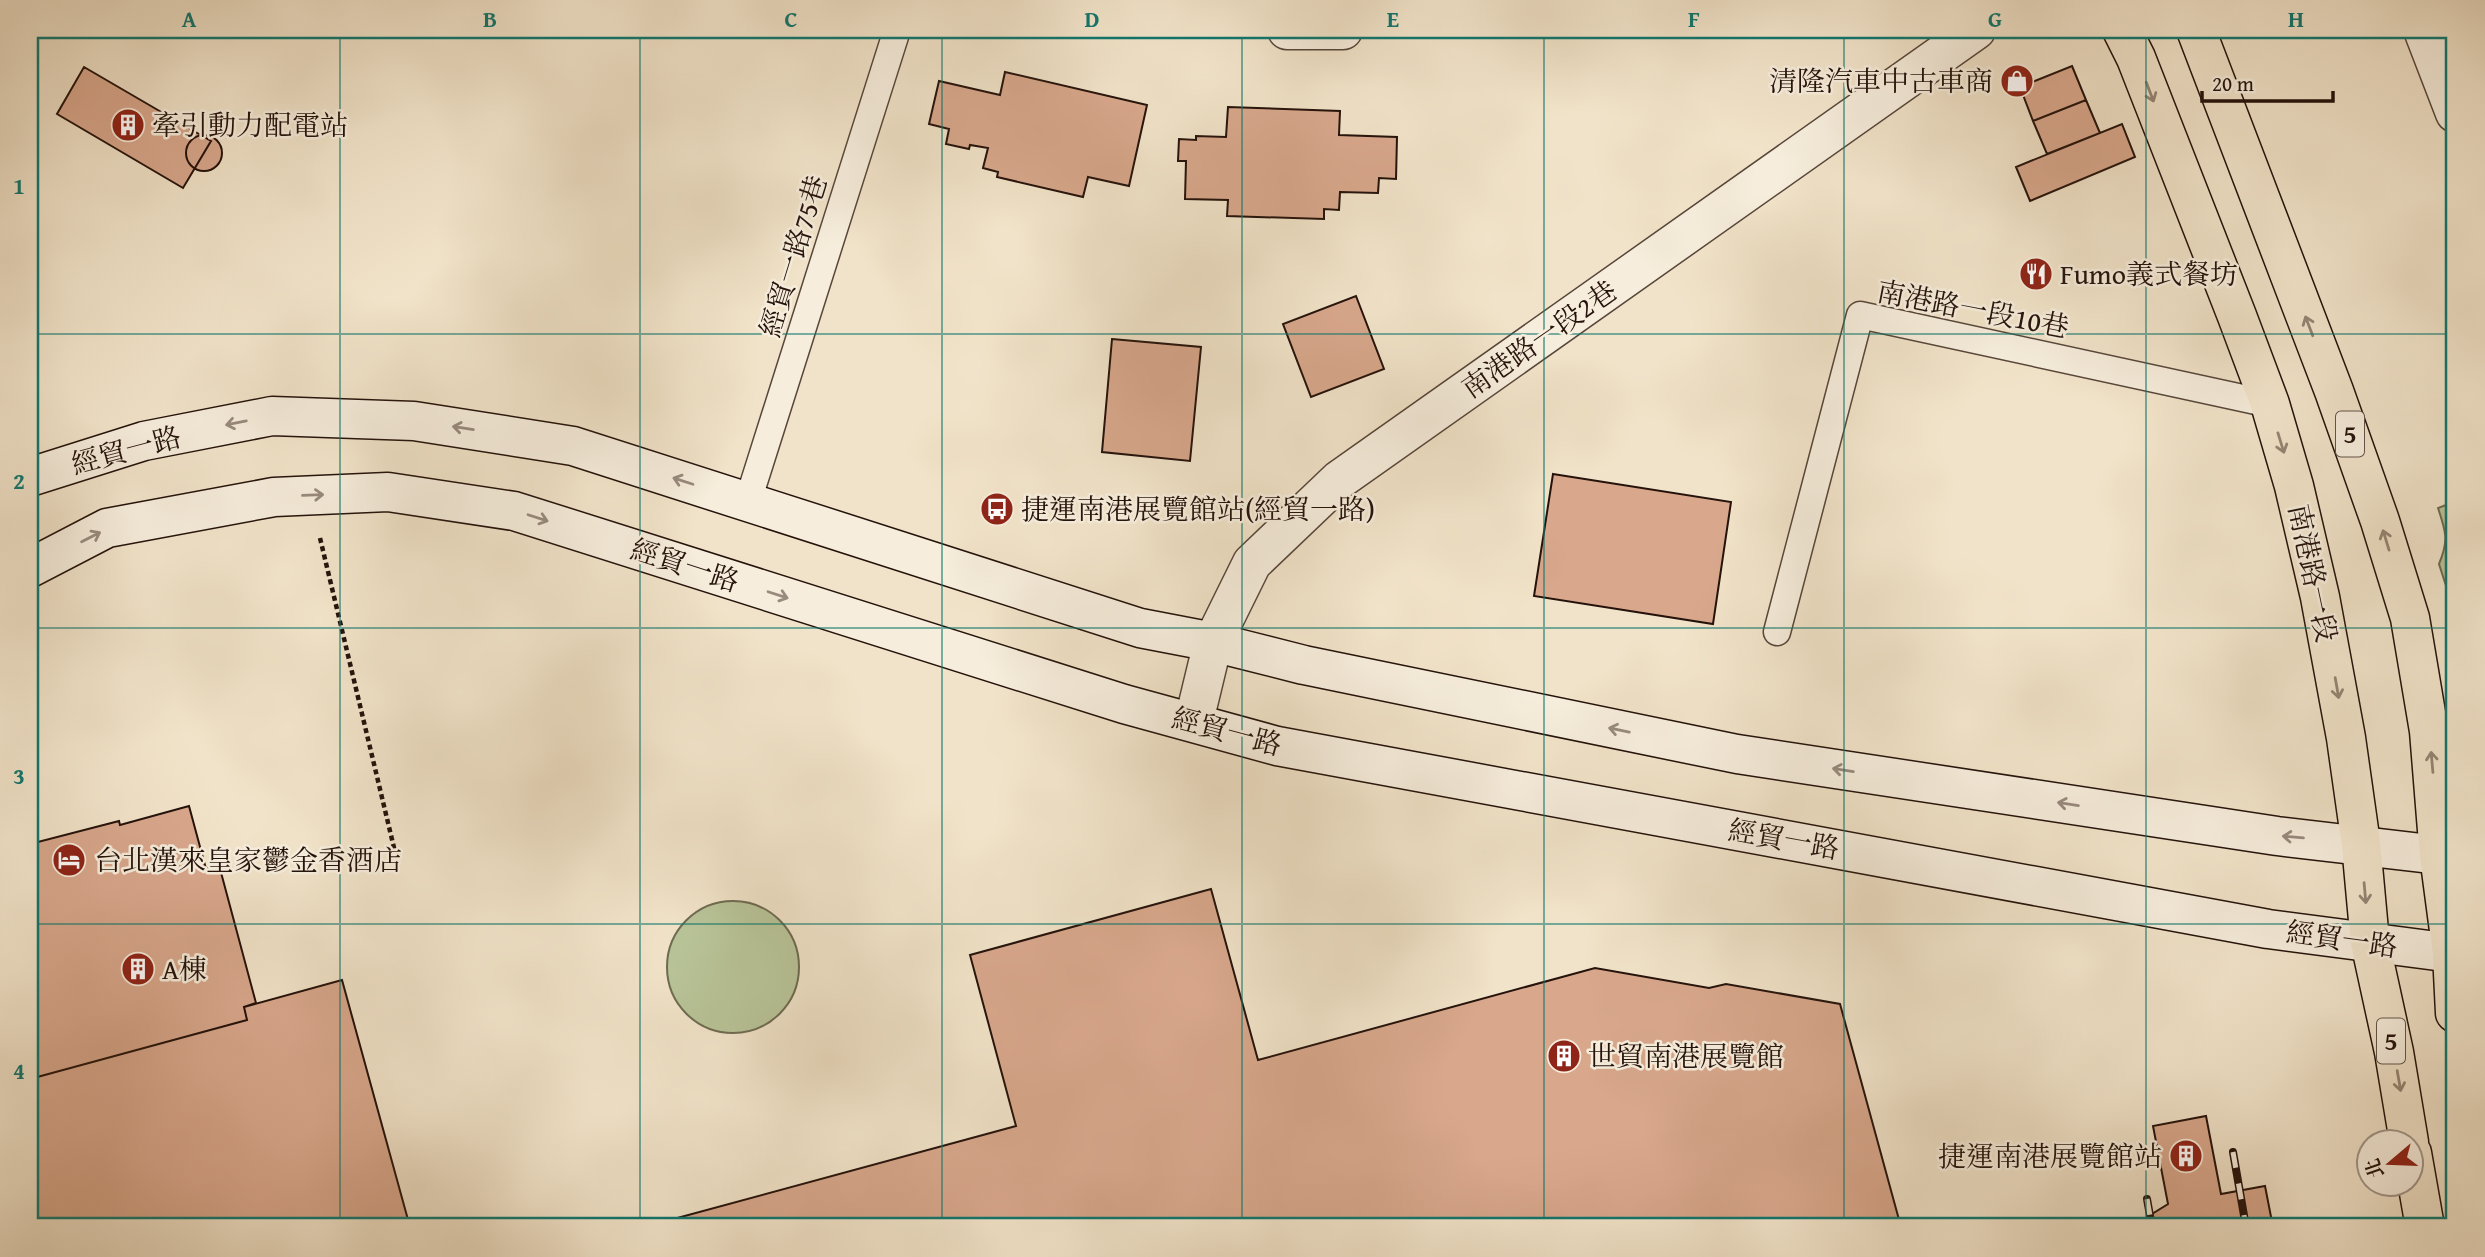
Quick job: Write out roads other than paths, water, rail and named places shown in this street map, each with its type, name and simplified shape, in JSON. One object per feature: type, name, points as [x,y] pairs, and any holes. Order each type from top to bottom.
[{"type":"main road","name":"南港路一段","points":[[2122,30],[2146,83],[2270,404],[2294,486],[2320,597],[2346,738],[2361,844],[2370,942],[2394,1052],[2407,1128]]},
{"type":"main road","name":"5","points":[[2196,30],[2334,391],[2380,521],[2410,618],[2429,731],[2439,855],[2452,953],[2455,1013]]},
{"type":"main road","points":[[2420,1198],[2425,1227]]},
{"type":"street","points":[[1287,30],[1343,30]]},
{"type":"street","name":"南港路一段2巷","points":[[1194,722],[1213,642],[1252,564],[1339,480],[1976,30]]},
{"type":"street","points":[[2423,30],[2455,113]]},
{"type":"street","name":"經貿一路","points":[[30,477],[144,441],[272,416],[414,421],[573,446],[1140,628],[1317,667],[1737,754],[2277,836],[2439,855]]},
{"type":"street","name":"經貿一路","points":[[30,568],[107,528],[274,497],[388,492],[514,511],[1124,705],[1277,746],[2268,929],[2452,953]]},
{"type":"lane","name":"經貿一路75巷","points":[[748,501],[897,30]]},
{"type":"lane","name":"南港路一段10巷","points":[[1777,632],[1860,315],[2270,404]]},
{"type":"railway","points":[[2233,1152],[2246,1227]]},
{"type":"railway","points":[[2147,1199],[2152,1227]]},
{"type":"place","name":"清隆汽車中古車商","points":[[2017,81]]},
{"type":"place","name":"牽引動力配電站","points":[[128,125]]},
{"type":"place","name":"Fumo義式餐坊","points":[[2036,274]]},
{"type":"place","name":"捷運南港展覽館站(經貿一路)","points":[[997,509]]},
{"type":"place","name":"台北漢來皇家鬱金香酒店","points":[[69,860]]},
{"type":"place","name":"A棟","points":[[138,969]]},
{"type":"place","name":"世貿南港展覽館","points":[[1564,1056]]},
{"type":"place","name":"捷運南港展覽館站","points":[[2186,1156]]}]
